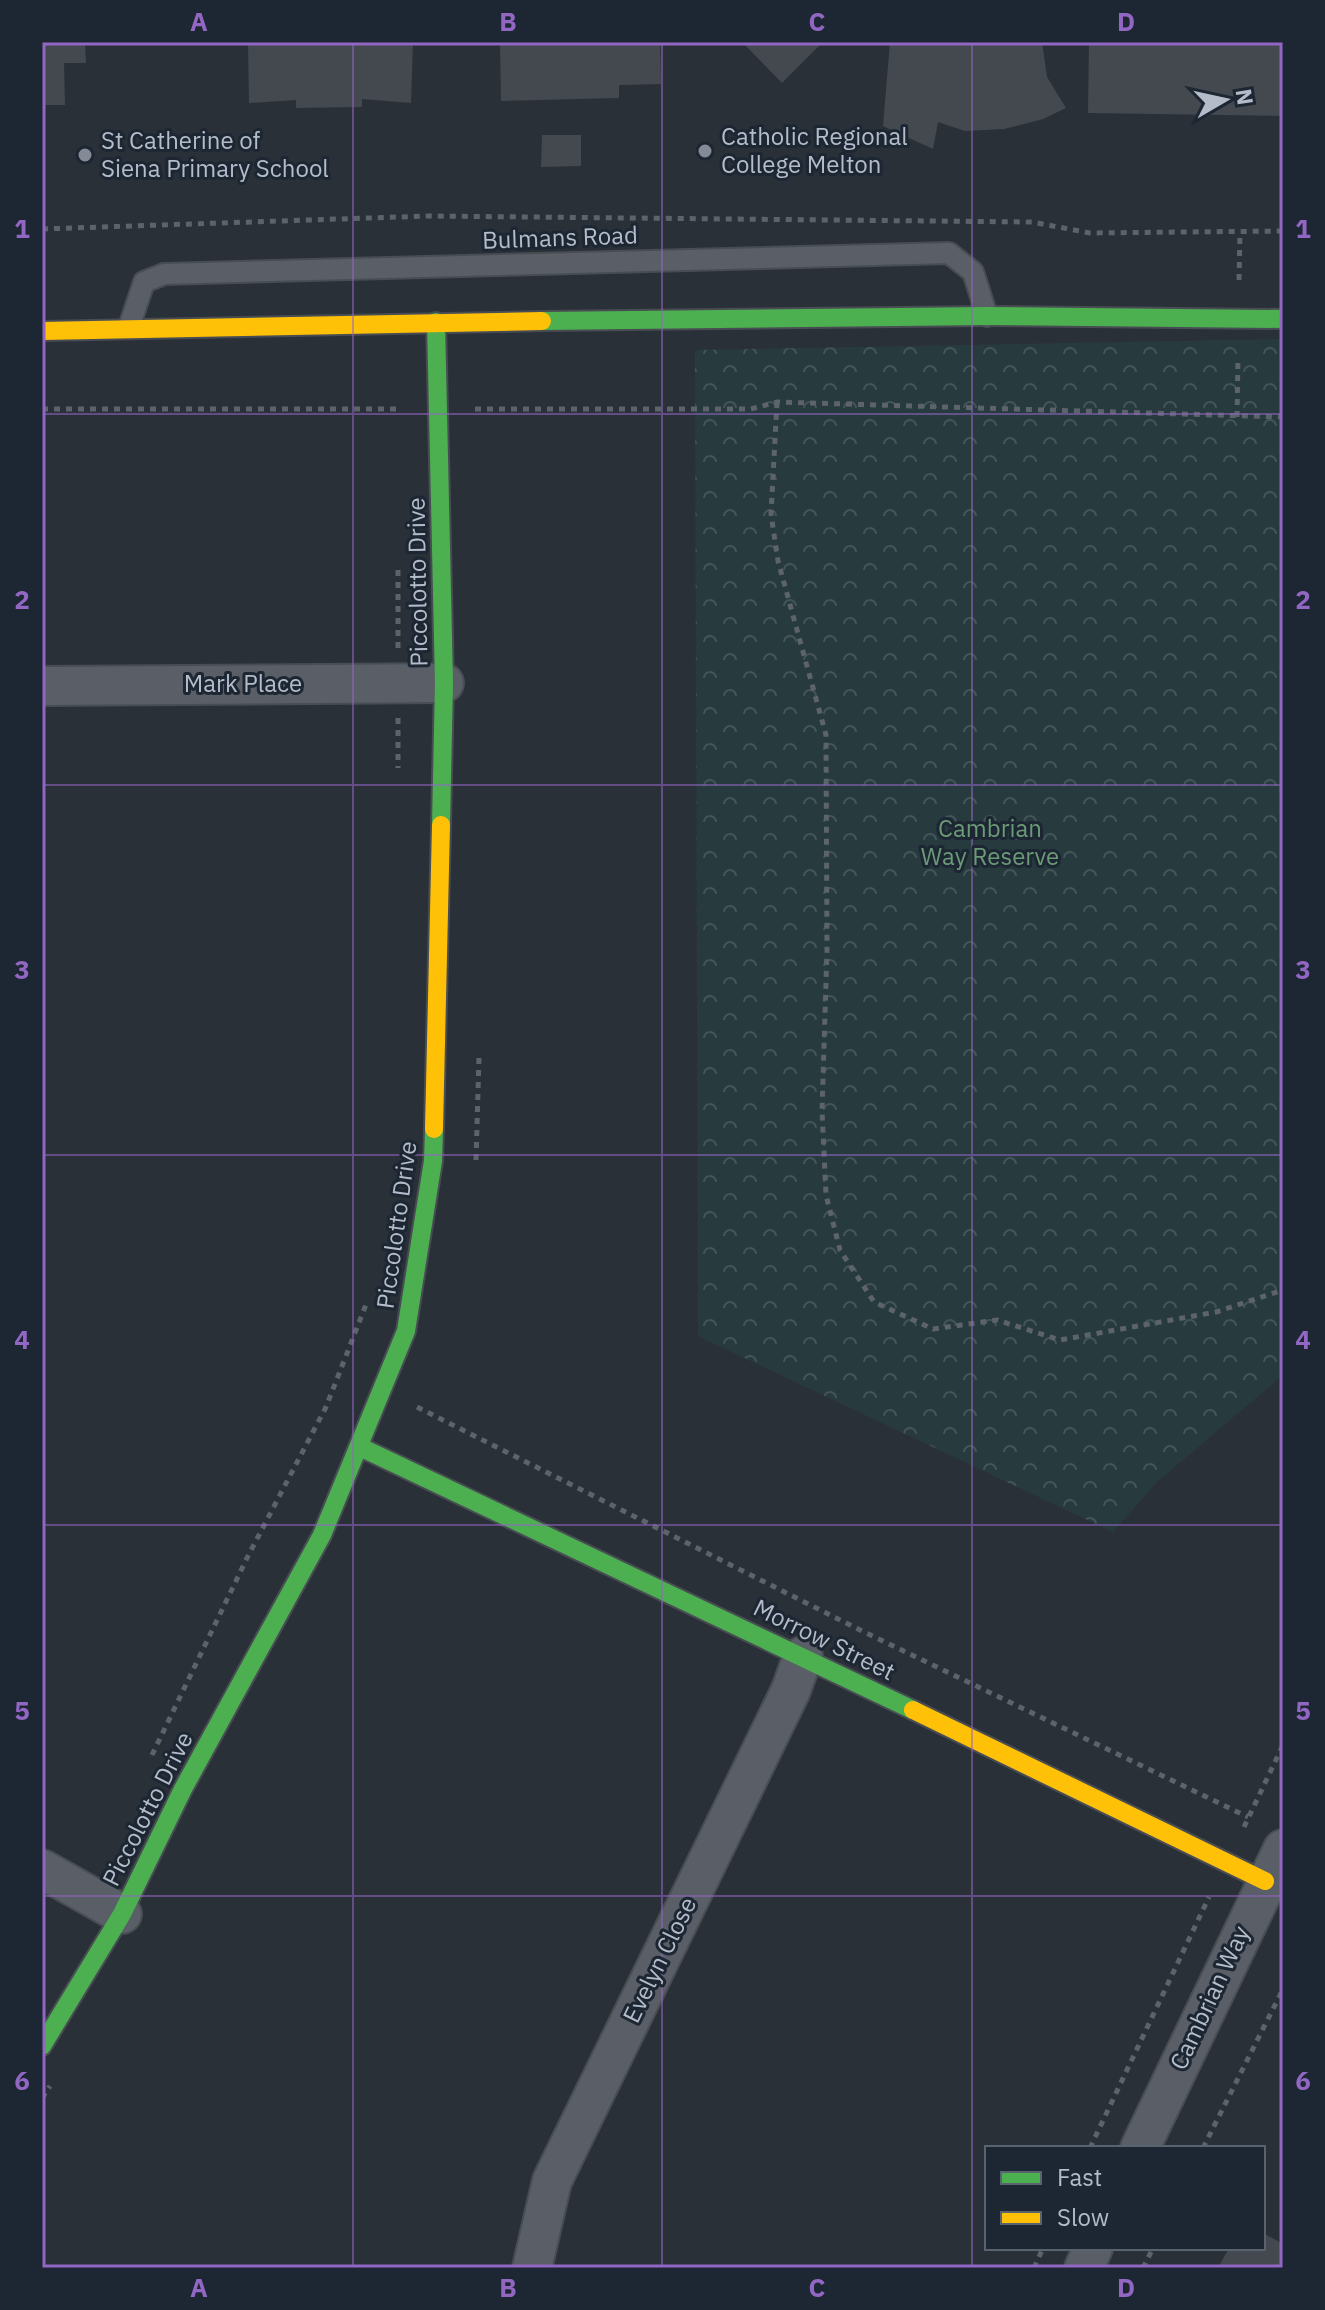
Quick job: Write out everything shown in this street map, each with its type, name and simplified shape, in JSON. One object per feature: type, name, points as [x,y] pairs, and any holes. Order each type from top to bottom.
[{"type":"street","points":[[42,331],[436,322],[987,316],[1283,319]]},
{"type":"street","name":"Piccolotto Drive","points":[[42,2046],[122,1914],[183,1789],[322,1535],[406,1331],[433,1161],[444,683],[436,322]]},
{"type":"street","name":"Mark Place","points":[[42,686],[444,683]]},
{"type":"street","name":"Morrow Street","points":[[360,1447],[803,1656],[1265,1881]]},
{"type":"street","name":"Evelyn Close","points":[[532,2268],[552,2181],[791,1690],[803,1656]]},
{"type":"street","name":"Cambrian Way","points":[[1141,2146],[1265,1881],[1283,1849]]},
{"type":"street","points":[[42,1869],[122,1914]]},
{"type":"lane","name":"Bulmans Road","points":[[129,327],[144,282],[164,274],[949,253],[973,272],[987,316]]},
{"type":"path","points":[[42,229],[428,216],[1032,222],[1090,233],[1283,231]]},
{"type":"path","points":[[1283,417],[777,402],[771,514],[778,561],[826,735],[827,950],[822,1111],[826,1195],[840,1250],[874,1302],[933,1329],[997,1320],[1060,1340],[1216,1312],[1283,1290]]},
{"type":"path","points":[[397,409],[397,424]]},
{"type":"path","points":[[471,409],[472,424]]},
{"type":"path","points":[[398,561],[398,778]]},
{"type":"path","points":[[475,1167],[479,1056]]},
{"type":"path","points":[[148,1764],[248,1556],[326,1407],[370,1296]]},
{"type":"path","points":[[418,1393],[412,1404],[858,1629],[1248,1817]]},
{"type":"path","points":[[1091,2146],[1283,1745]]},
{"type":"path","points":[[1204,2146],[1283,1989]]},
{"type":"path","points":[[42,2098],[58,2073]]},
{"type":"path","points":[[1143,2268],[1152,2250]]},
{"type":"green space","name":"Cambrian Way Reserve","points":[[1283,339],[1283,1375],[1156,1483],[1113,1532],[698,1336],[695,350]]},
{"type":"building","points":[[42,42],[85,42],[86,63],[64,63],[65,105],[42,105]]},
{"type":"building","points":[[248,42],[413,42],[411,103],[362,99],[362,107],[296,108],[296,100],[249,103]]},
{"type":"building","points":[[500,42],[660,42],[661,84],[619,85],[619,98],[501,101]]},
{"type":"building","points":[[742,42],[823,42],[782,83]]},
{"type":"building","points":[[890,42],[1042,42],[1047,77],[1066,108],[1043,119],[1004,129],[965,131],[938,122],[933,149],[883,126]]},
{"type":"building","points":[[1089,42],[1283,42],[1283,116],[1088,113]]},
{"type":"building","points":[[542,135],[581,135],[581,166],[541,167]]},
{"type":"building","points":[[1265,2234],[1283,2244],[1283,2268],[1218,2268],[1228,2250],[1265,2250]]},
{"type":"traffic: fast","points":[[542,321],[987,316],[1283,319]]},
{"type":"traffic: fast","points":[[436,322],[444,683],[441,825]]},
{"type":"traffic: fast","points":[[42,2046],[122,1914],[183,1789],[322,1535],[406,1331],[433,1161],[434,1129]]},
{"type":"traffic: fast","points":[[360,1447],[913,1710]]},
{"type":"traffic: slow","points":[[42,331],[542,321]]},
{"type":"traffic: slow","points":[[434,1129],[441,825]]},
{"type":"traffic: slow","points":[[913,1710],[1265,1881]]},
{"type":"place","name":"Catholic Regional College Melton","points":[[705,151]]},
{"type":"place","name":"St Catherine of Siena Primary School","points":[[85,155]]}]
